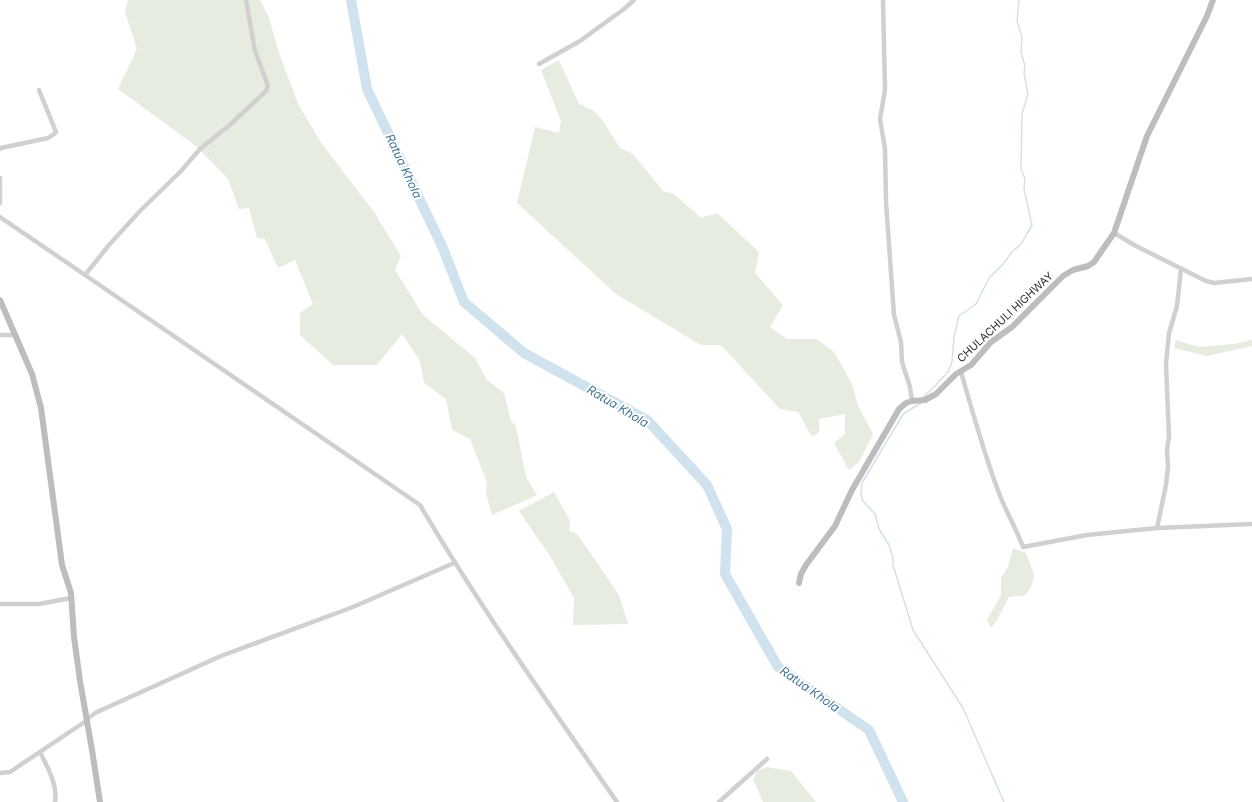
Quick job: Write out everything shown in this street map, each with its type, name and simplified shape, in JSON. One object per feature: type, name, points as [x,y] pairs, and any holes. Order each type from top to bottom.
[{"type":"street","points":[[85,275],[108,245],[166,185],[181,172],[200,149],[252,106],[266,91],[268,86],[255,51],[246,0]]},
{"type":"street","points":[[539,64],[580,41],[634,0]]},
{"type":"street","points":[[883,0],[885,90],[880,119],[885,149],[886,202],[894,315],[901,342],[902,362],[910,387],[912,401]]},
{"type":"street","name":"CHULACHULI HIGHWAY","points":[[799,583],[801,574],[806,565],[835,526],[852,490],[899,409],[906,403],[924,400],[936,394],[956,374],[971,365],[991,342],[1012,327],[1063,276],[1073,270],[1088,266],[1094,262],[1114,233],[1147,136],[1204,22],[1213,0]]},
{"type":"street","points":[[0,149],[48,138],[56,132],[39,90]]},
{"type":"street","points":[[0,178],[0,203]]},
{"type":"street","points":[[0,218],[420,505],[454,563],[506,642],[617,802]]},
{"type":"street","points":[[1114,233],[1206,282],[1214,283],[1252,278]]},
{"type":"street","points":[[1157,528],[1166,485],[1168,466],[1167,450],[1169,437],[1166,364],[1169,333],[1177,306],[1181,270]]},
{"type":"street","points":[[0,300],[32,374],[41,408],[62,565],[68,582],[71,598],[74,637],[86,721],[100,802]]},
{"type":"street","points":[[0,335],[15,335]]},
{"type":"street","points":[[961,372],[985,456],[1007,512],[1017,530],[1023,546],[1087,536],[1157,528],[1252,524]]},
{"type":"street","points":[[0,773],[10,772],[97,712],[221,656],[353,607],[454,563]]},
{"type":"street","points":[[0,604],[39,604],[71,598]]},
{"type":"street","points":[[40,752],[53,781],[55,802]]},
{"type":"street","points":[[719,802],[767,759]]},
{"type":"shaded area","points":[[128,0],[260,0],[269,18],[280,56],[299,106],[322,144],[374,212],[401,256],[395,270],[423,315],[475,358],[487,380],[504,393],[511,421],[516,426],[526,477],[537,495],[492,515],[486,493],[487,482],[470,439],[452,430],[446,399],[424,383],[420,361],[402,334],[377,365],[333,365],[300,335],[300,313],[313,304],[295,260],[278,268],[265,239],[257,238],[249,208],[239,209],[228,179],[196,146],[118,89],[137,49],[125,12]]},
{"type":"shaded area","points":[[559,60],[579,104],[594,111],[603,121],[620,148],[633,154],[663,191],[674,194],[701,218],[717,213],[759,252],[755,273],[783,305],[770,327],[787,339],[817,339],[834,352],[852,384],[858,406],[873,434],[859,462],[849,470],[834,443],[845,434],[845,414],[819,419],[819,432],[812,437],[798,412],[780,409],[721,345],[701,345],[616,294],[517,203],[535,127],[559,133],[561,121],[541,70]]},
{"type":"shaded area","points":[[1176,340],[1199,347],[1234,344],[1252,340],[1252,346],[1207,356],[1174,348]]},
{"type":"shaded area","points":[[554,492],[570,521],[569,531],[577,534],[619,595],[628,624],[573,625],[574,598],[550,556],[519,511]]},
{"type":"shaded area","points":[[1013,548],[1026,553],[1033,570],[1034,578],[1026,595],[1009,597],[991,628],[987,620],[1001,595],[1001,578],[1008,567]]},
{"type":"shaded area","points":[[767,767],[791,771],[816,802],[763,802],[753,779],[757,771]]},
{"type":"waterway","name":"Ratua Khola","points":[[351,0],[367,89],[442,246],[464,302],[524,353],[647,420],[707,485],[727,529],[725,574],[778,667],[869,730],[903,802]]},
{"type":"waterway","points":[[923,397],[948,372],[952,362],[954,337],[959,316],[976,304],[989,278],[1021,244],[1032,225],[1024,189],[1025,179],[1021,169],[1022,114],[1028,94],[1024,73],[1025,66],[1021,52],[1022,37],[1017,21],[1019,0]]},
{"type":"waterway","points":[[921,403],[902,416],[862,483],[861,494],[863,501],[875,514],[879,529],[889,545],[893,558],[893,565],[913,630],[963,708],[1004,802]]}]
